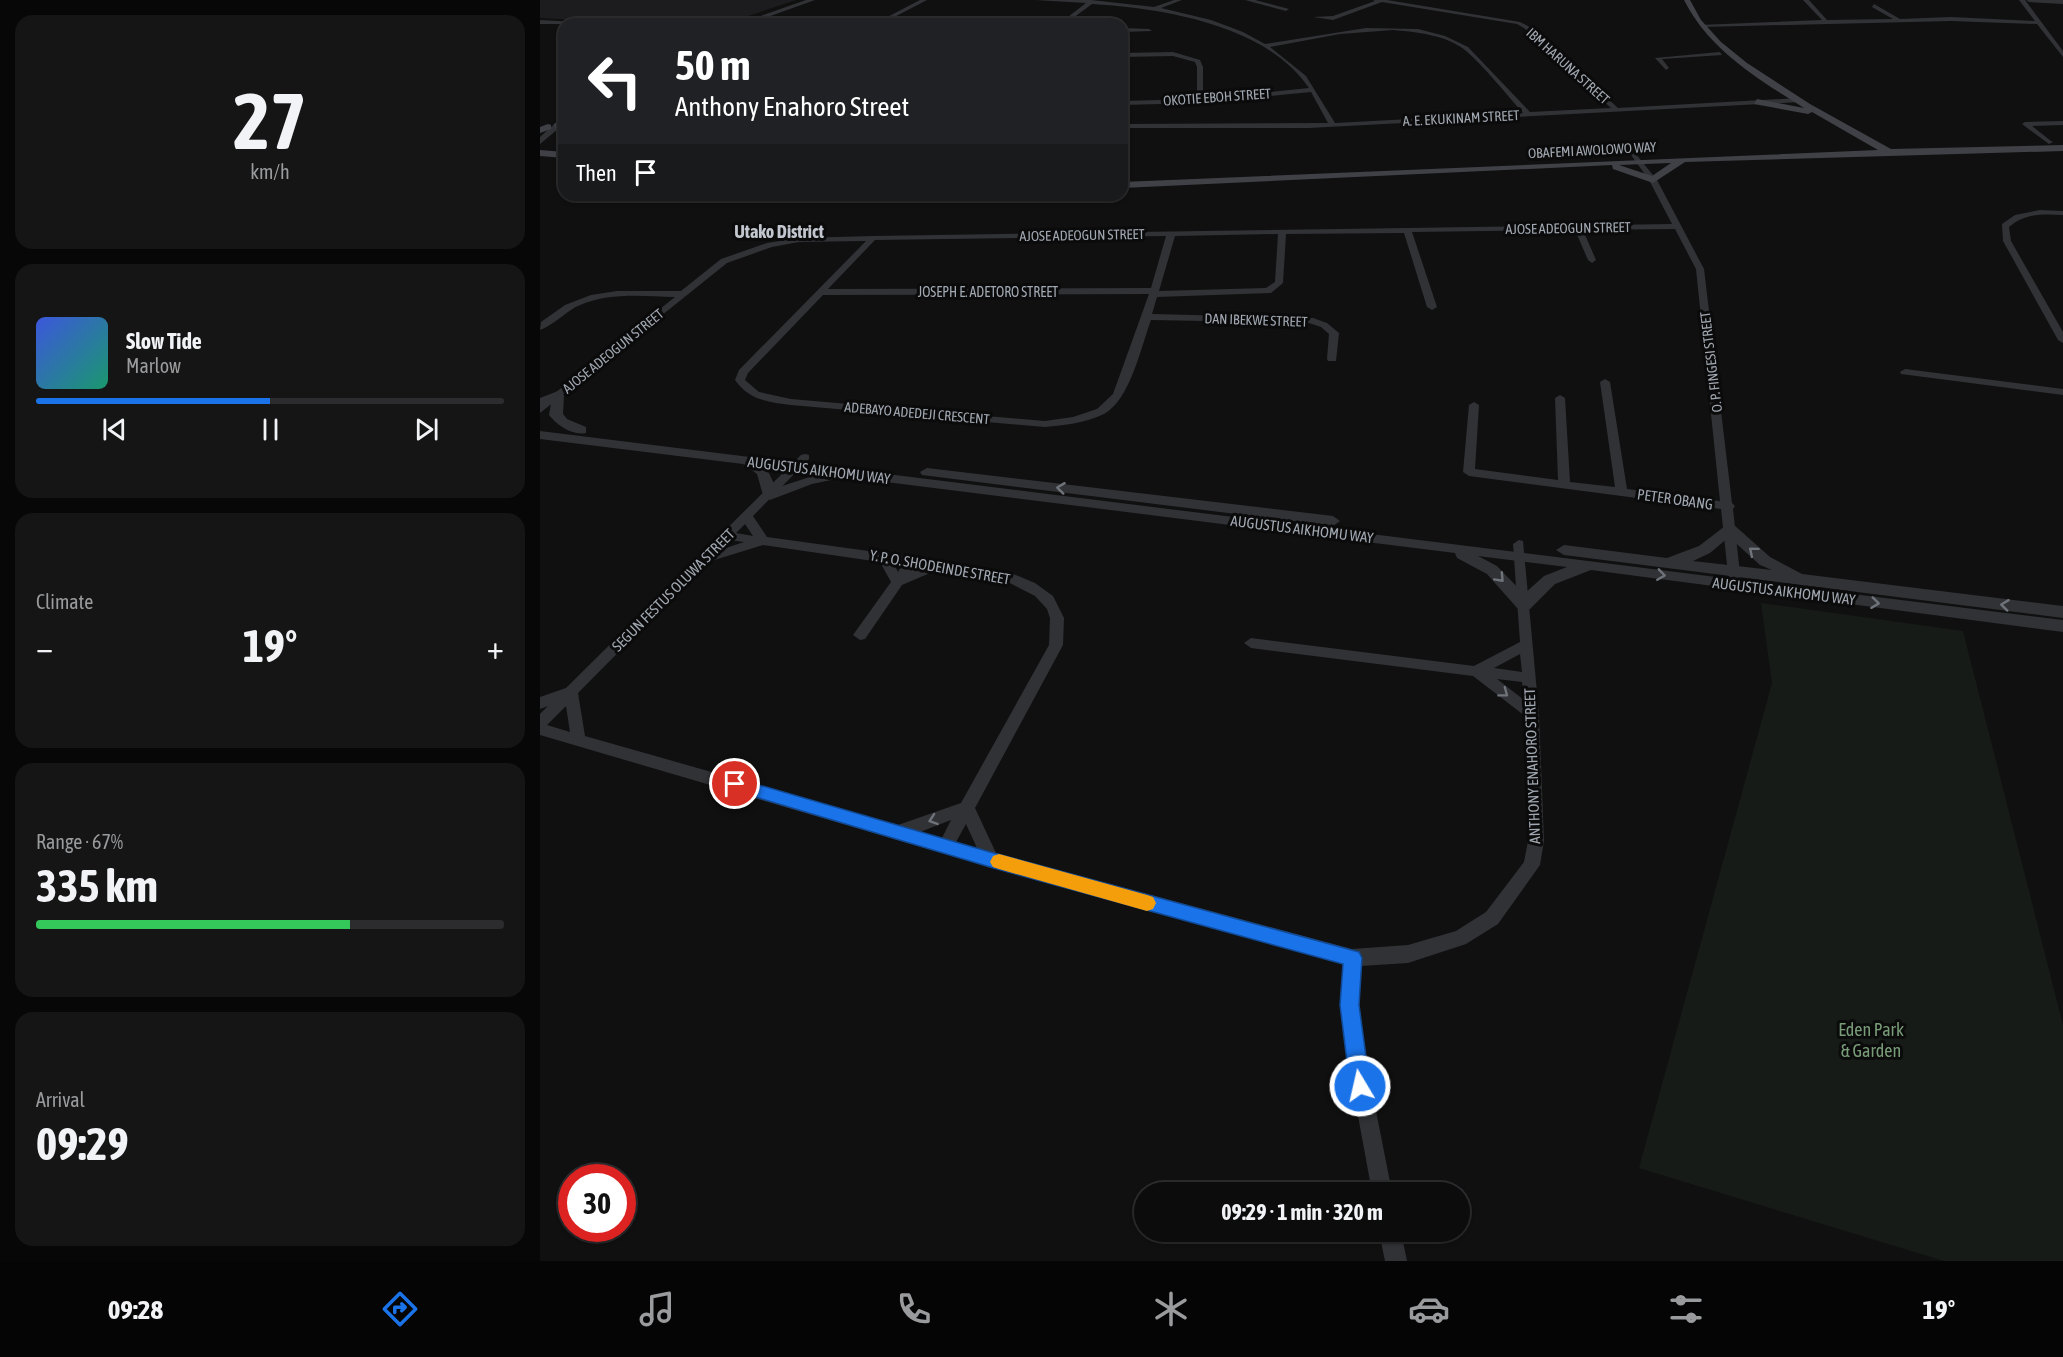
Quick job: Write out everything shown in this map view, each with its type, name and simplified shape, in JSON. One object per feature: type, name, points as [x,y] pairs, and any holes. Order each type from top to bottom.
[{"type":"main road","points":[[1680,0],[1693,24],[1720,54],[1770,87],[1880,150]]},
{"type":"main road","points":[[1687,0],[1702,25],[1730,53],[1813,112],[1846,130],[1893,141],[1929,146]]},
{"type":"main road","points":[[1757,102],[1773,95],[1770,87]]},
{"type":"main road","points":[[1757,102],[1813,112]]},
{"type":"main road","points":[[1825,147],[1844,141],[1846,130]]},
{"type":"main road","name":"OBAFEMI AWOLOWO WAY","points":[[1128,185],[1597,164],[1638,158],[1687,159],[2063,141]]},
{"type":"main road","points":[[540,143],[558,146]]},
{"type":"main road","name":"OBAFEMI AWOLOWO WAY","points":[[1128,177],[1638,158],[1825,147],[1880,150],[2063,148]]},
{"type":"main road","points":[[540,153],[558,156]]},
{"type":"main road","points":[[540,160],[558,158]]},
{"type":"main road","points":[[1597,164],[1653,180],[1669,167],[1687,159]]},
{"type":"street","points":[[759,18],[812,0]]},
{"type":"street","points":[[766,18],[818,0]]},
{"type":"street","points":[[888,18],[921,1],[932,0]]},
{"type":"street","points":[[1038,0],[1141,6],[1227,27],[1256,41],[1298,71],[1334,125]]},
{"type":"street","points":[[1155,9],[1179,0]]},
{"type":"street","points":[[1248,0],[1286,9]]},
{"type":"street","points":[[1316,17],[1333,18],[1380,0]]},
{"type":"street","name":"IBM HARUNA STREET","points":[[1380,0],[1518,23],[1526,27],[1617,110]]},
{"type":"street","points":[[1806,0],[1826,22]]},
{"type":"street","points":[[2022,0],[2063,55]]},
{"type":"street","points":[[2029,0],[2063,2]]},
{"type":"street","points":[[1071,1],[1084,7],[1110,3]]},
{"type":"street","points":[[1071,18],[1091,2]]},
{"type":"street","points":[[1141,6],[1166,5]]},
{"type":"street","points":[[1166,5],[1169,12]]},
{"type":"street","points":[[1874,6],[1901,21]]},
{"type":"street","points":[[1702,25],[1983,19],[2041,23]]},
{"type":"street","points":[[540,22],[558,23]]},
{"type":"street","points":[[1128,30],[1149,31]]},
{"type":"street","points":[[1264,46],[1370,30],[1418,32],[1454,41],[1466,48],[1528,114]]},
{"type":"street","points":[[1256,41],[1282,43]]},
{"type":"street","points":[[1272,51],[1282,43]]},
{"type":"street","points":[[1128,55],[1173,54],[1192,58],[1200,67],[1200,98]]},
{"type":"street","points":[[1666,68],[1658,58],[1720,54]]},
{"type":"street","points":[[1288,92],[1308,83]]},
{"type":"street","name":"OKOTIE EBOH STREET","points":[[1128,103],[1176,102],[1200,98],[1220,99],[1288,92],[1314,93]]},
{"type":"street","points":[[1128,98],[1146,102]]},
{"type":"street","name":"A. E. EKUKINAM STREET","points":[[1128,126],[1365,124],[1796,100]]},
{"type":"street","points":[[1598,111],[1610,103],[1640,108]]},
{"type":"street","points":[[1507,115],[1522,108],[1548,113]]},
{"type":"street","points":[[1309,126],[1326,114],[1365,124]]},
{"type":"street","points":[[543,130],[558,122]]},
{"type":"street","points":[[2049,142],[2025,124],[2063,123]]},
{"type":"street","points":[[540,143],[558,124]]},
{"type":"street","name":"O. P. FINGESI STREET","points":[[1638,158],[1679,226],[1700,269],[1729,507],[1735,579]]},
{"type":"street","points":[[2063,213],[2030,213],[2020,216],[2005,226],[2007,241],[2063,340]]},
{"type":"street","points":[[1649,227],[1672,214]]},
{"type":"street","name":"AJOSE ADEOGUN STREET","points":[[540,410],[724,261],[770,244],[873,238],[1679,226]]},
{"type":"street","points":[[1578,227],[1592,260]]},
{"type":"street","points":[[1553,228],[1582,238],[1601,227]]},
{"type":"street","points":[[1649,227],[1684,237]]},
{"type":"street","points":[[1407,230],[1432,307]]},
{"type":"street","points":[[1130,291],[1154,296],[1268,291],[1279,283],[1282,233]]},
{"type":"street","name":"ADEBAYO ADEDEJI CRESCENT","points":[[873,238],[743,372],[740,380],[746,390],[762,397],[791,402],[1046,424],[1075,420],[1101,411],[1118,395],[1154,296],[1171,234]]},
{"type":"street","points":[[1145,235],[1168,246],[1199,234]]},
{"type":"street","points":[[836,239],[852,245],[856,248],[857,254],[884,244],[914,238]]},
{"type":"street","points":[[1130,291],[1158,280]]},
{"type":"street","points":[[829,283],[842,292]]},
{"type":"street","name":"JOSEPH E. ADETORO STREET","points":[[820,292],[1130,291]]},
{"type":"street","points":[[806,307],[842,292]]},
{"type":"street","points":[[540,327],[571,305],[592,297],[636,293],[685,294]]},
{"type":"street","name":"DAN IBEKWE STREET","points":[[1147,317],[1310,320],[1324,325],[1334,333],[1332,359]]},
{"type":"street","points":[[1905,372],[2063,392]]},
{"type":"street","points":[[1605,382],[1622,492]]},
{"type":"street","points":[[540,403],[558,395],[556,415],[562,422],[581,430]]},
{"type":"street","points":[[1560,398],[1564,486]]},
{"type":"street","name":"PETER OBANG","points":[[1474,405],[1469,472],[1729,507]]},
{"type":"street","name":"AUGUSTUS AIKHOMU WAY","points":[[540,424],[801,462],[1519,550],[1652,562],[1735,579],[2063,626]]},
{"type":"street","name":"AUGUSTUS AIKHOMU WAY","points":[[540,435],[741,460],[801,462],[853,474],[1432,545],[1519,550],[1600,567],[1735,579],[1821,583],[2063,612]]},
{"type":"street","points":[[741,460],[763,471],[770,495],[809,480],[853,474]]},
{"type":"street","name":"SEGUN FESTUS OLUWA STREET","points":[[540,723],[801,462]]},
{"type":"street","points":[[705,559],[763,541],[747,517]]},
{"type":"street","points":[[1652,562],[1694,556],[1713,545],[1729,528],[1765,561],[1821,583]]},
{"type":"street","name":"Y. P. O. SHODEINDE STREET","points":[[728,536],[1006,576],[1029,584],[1055,608],[1060,627],[1056,645],[945,847]]},
{"type":"street","points":[[1432,545],[1482,563],[1524,604],[1532,594],[1554,577],[1576,570],[1600,567]]},
{"type":"street","name":"ANTHONY ENAHORO STREET","points":[[540,729],[578,738],[945,847],[1353,958],[1408,954],[1460,938],[1492,918],[1532,865],[1536,841],[1532,714],[1519,550]]},
{"type":"street","points":[[884,557],[897,582]]},
{"type":"street","points":[[860,635],[912,561]]},
{"type":"street","points":[[897,582],[938,565]]},
{"type":"street","points":[[1251,643],[1530,678]]},
{"type":"street","points":[[1476,671],[1527,644]]},
{"type":"street","points":[[1476,671],[1532,714]]},
{"type":"street","points":[[540,703],[571,692],[578,738]]},
{"type":"street","points":[[899,832],[967,808],[990,859]]},
{"type":"street","points":[[1353,958],[1350,1005],[1353,1040],[1380,1182]]},
{"type":"street","points":[[1392,1242],[1396,1261]]},
{"type":"shaded area","points":[[540,0],[796,0],[742,18],[540,18]]},
{"type":"green space","name":"Eden Park & Garden","points":[[1761,603],[1963,631],[2063,1025],[2063,1261],[1944,1261],[1639,1168],[1772,683]]},
{"type":"slow traffic","points":[[999,862],[1147,903]]},
{"type":"district","name":"Utako District","points":[[779,231]]},
{"type":"route","points":[[735,784],[1210,921],[1353,958],[1350,1005],[1360,1086]]}]
